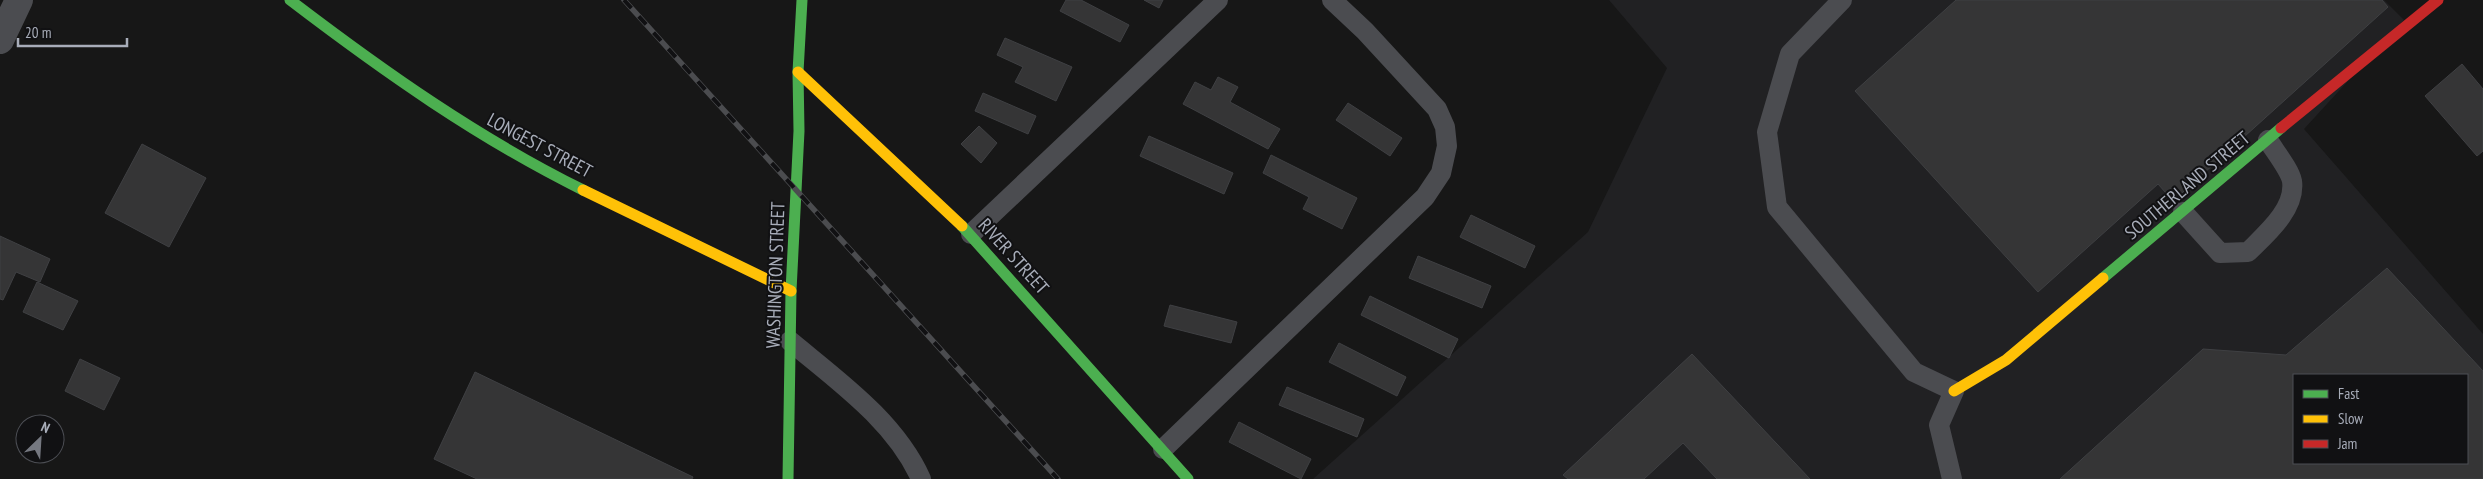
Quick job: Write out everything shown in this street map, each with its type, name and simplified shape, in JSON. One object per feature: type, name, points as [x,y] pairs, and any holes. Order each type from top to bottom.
[{"type":"street","points":[[0,40],[19,0]]},
{"type":"street","name":"LONGEST STREET","points":[[290,0],[384,71],[456,119],[537,167],[791,290]]},
{"type":"street","name":"WASHINGTON STREET","points":[[788,479],[791,290],[799,131],[798,72],[802,0]]},
{"type":"street","name":"SOUTHERLAND STREET","points":[[1954,391],[2006,360],[2438,0]]},
{"type":"street","name":"RIVER STREET","points":[[798,72],[971,234],[1188,479]]},
{"type":"lane","points":[[971,234],[1218,0]]},
{"type":"lane","points":[[1162,449],[1425,197],[1441,173],[1447,146],[1445,127],[1438,109],[1366,31],[1332,0]]},
{"type":"lane","points":[[1842,0],[1790,54],[1767,132],[1777,207],[1914,372],[1954,391],[1939,425],[1952,479]]},
{"type":"lane","points":[[2182,212],[2220,253],[2248,252],[2272,228],[2292,197],[2292,179],[2268,140]]},
{"type":"lane","points":[[790,341],[867,405],[913,460],[921,479]]},
{"type":"shaded area","points":[[1609,0],[2384,0],[2404,20],[2304,129],[2483,334],[2483,479],[1313,479],[1588,232],[1667,68]]},
{"type":"building","points":[[1066,0],[1081,0],[1129,25],[1120,42],[1060,11]]},
{"type":"building","points":[[1144,0],[1163,0],[1159,8]]},
{"type":"building","points":[[1956,0],[2382,0],[2388,7],[2173,201],[2158,184],[2038,292],[1855,91]]},
{"type":"building","points":[[1005,38],[1072,67],[1056,101],[1015,82],[1023,67],[997,55]]},
{"type":"building","points":[[2462,64],[2483,89],[2483,151],[2477,156],[2425,96]]},
{"type":"building","points":[[1218,77],[1238,87],[1230,102],[1280,129],[1268,149],[1183,104],[1195,82],[1211,90]]},
{"type":"building","points":[[983,93],[1036,116],[1028,134],[975,111]]},
{"type":"building","points":[[1348,103],[1402,138],[1390,156],[1336,120]]},
{"type":"building","points":[[979,126],[997,143],[981,163],[961,144]]},
{"type":"building","points":[[1149,136],[1233,173],[1224,194],[1140,156]]},
{"type":"building","points":[[142,144],[206,178],[169,247],[105,213]]},
{"type":"building","points":[[1271,155],[1357,198],[1342,229],[1303,209],[1309,197],[1263,173]]},
{"type":"building","points":[[1471,215],[1535,246],[1525,268],[1460,237]]},
{"type":"building","points":[[0,236],[50,259],[40,282],[16,272],[3,300],[0,299]]},
{"type":"building","points":[[1418,256],[1491,286],[1482,308],[1409,278]]},
{"type":"building","points":[[2387,268],[2483,371],[2483,479],[2060,479],[2203,349],[2286,355]]},
{"type":"building","points":[[37,282],[78,301],[63,330],[23,312]]},
{"type":"building","points":[[1370,296],[1458,339],[1449,358],[1361,315]]},
{"type":"building","points":[[1170,305],[1237,322],[1231,343],[1164,326]]},
{"type":"building","points":[[1339,343],[1406,377],[1397,396],[1329,362]]},
{"type":"building","points":[[1692,354],[1810,479],[1717,479],[1683,443],[1644,479],[1568,479],[1563,475]]},
{"type":"building","points":[[80,359],[120,378],[104,410],[65,391]]},
{"type":"building","points":[[475,372],[693,477],[692,479],[477,479],[434,459]]},
{"type":"building","points":[[1287,387],[1364,419],[1357,437],[1279,405]]},
{"type":"building","points":[[1239,422],[1311,459],[1301,479],[1229,442]]},
{"type":"railway","points":[[624,0],[1058,479]]},
{"type":"traffic: fast","points":[[290,0],[396,78],[469,126],[544,170],[583,190]]},
{"type":"traffic: fast","points":[[788,479],[791,291],[799,131],[798,72],[802,0]]},
{"type":"traffic: fast","points":[[2103,278],[2281,128]]},
{"type":"traffic: fast","points":[[962,226],[1188,479]]},
{"type":"traffic: slow","points":[[798,72],[962,226]]},
{"type":"traffic: slow","points":[[583,190],[791,291]]},
{"type":"traffic: slow","points":[[1954,391],[2006,360],[2103,278]]},
{"type":"traffic: jam","points":[[2281,128],[2438,0]]}]
